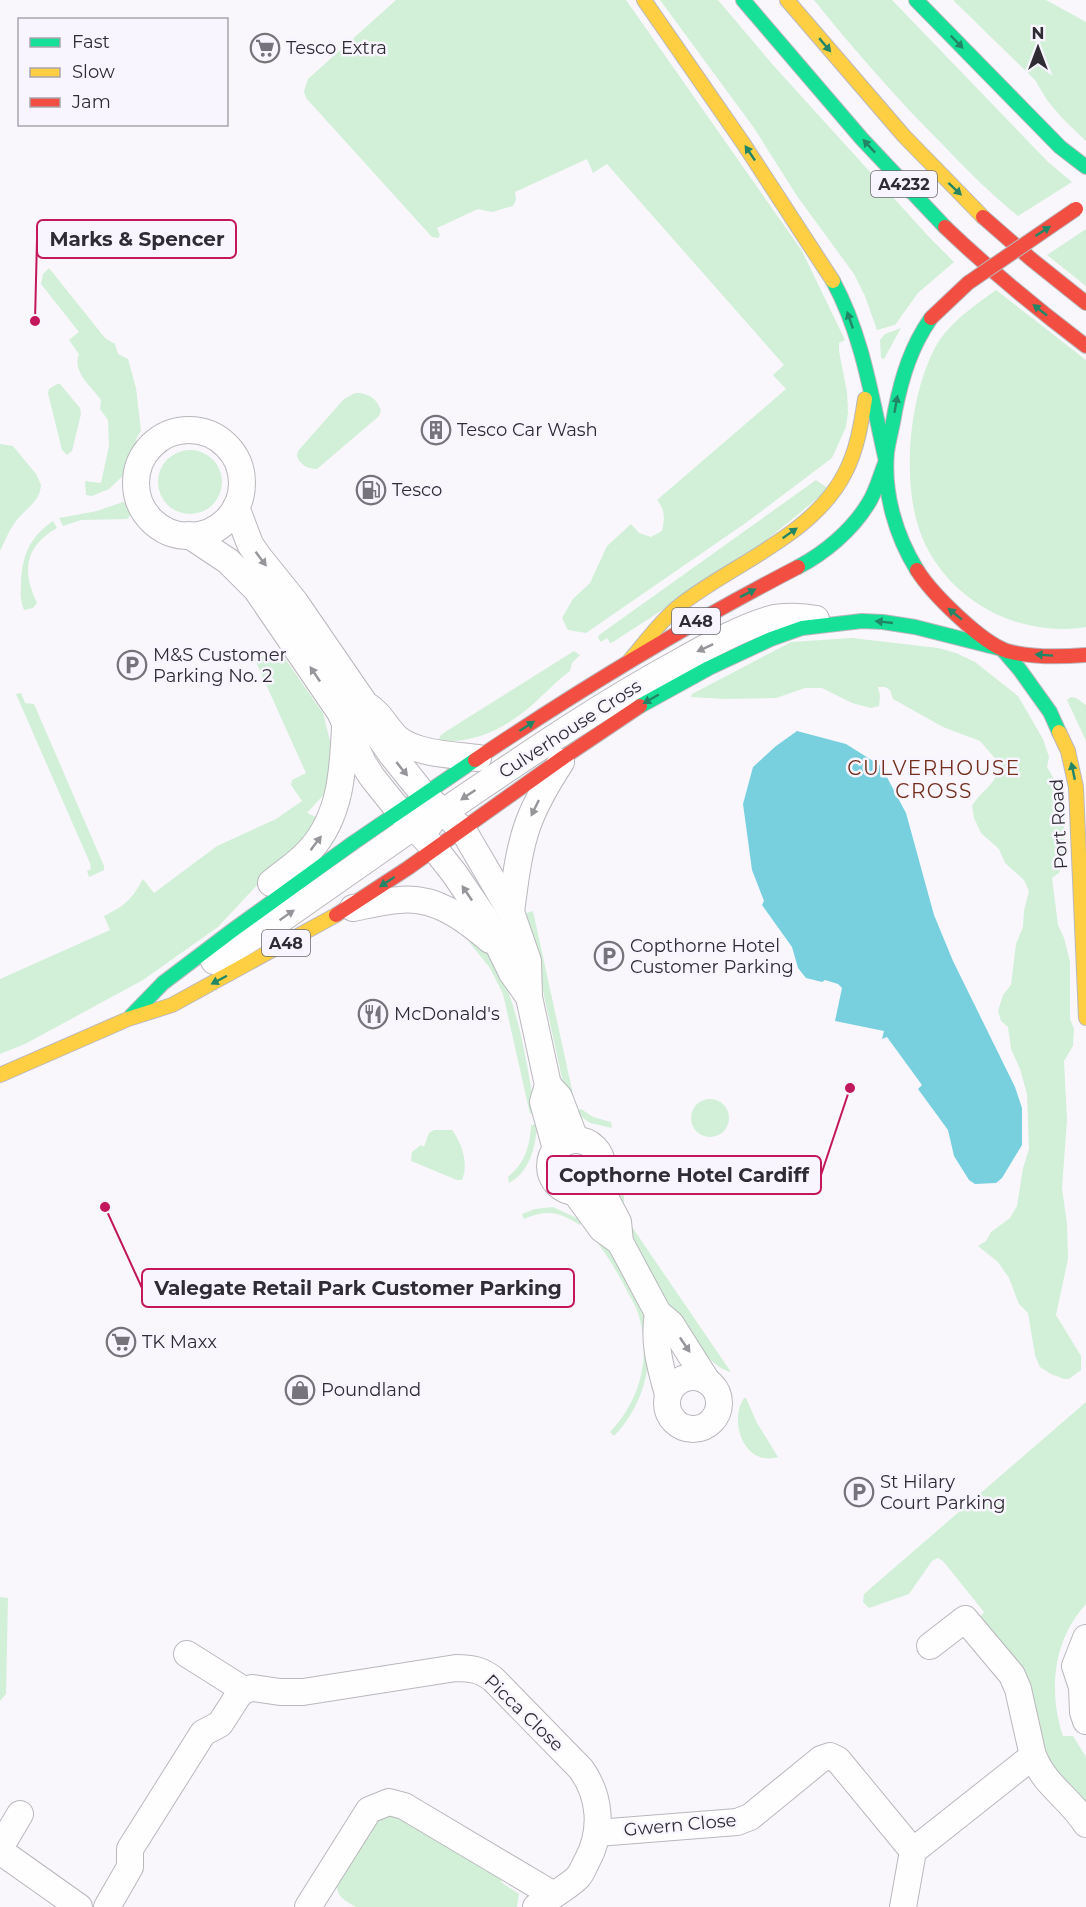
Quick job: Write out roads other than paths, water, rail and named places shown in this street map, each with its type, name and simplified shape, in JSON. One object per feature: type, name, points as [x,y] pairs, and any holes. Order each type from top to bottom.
[{"type":"main road","points":[[644,0],[756,162],[834,282],[849,314],[866,376],[886,461],[898,534],[918,574],[945,607],[1002,649],[1036,655],[1067,657],[1086,655]]},
{"type":"main road","name":"A4232","points":[[743,0],[842,117],[937,218],[1009,285],[1086,346]]},
{"type":"main road","name":"A4232","points":[[787,0],[853,78],[945,179],[1049,274],[1086,303]]},
{"type":"main road","points":[[916,0],[1055,142],[1086,167]]},
{"type":"main road","points":[[886,461],[902,374],[909,350],[931,318],[968,283],[1081,207]]},
{"type":"main road","points":[[630,660],[678,607],[807,521],[831,497],[847,471],[860,437],[866,376]]},
{"type":"main road","name":"A48","points":[[433,804],[478,758],[630,660],[717,609],[773,581],[824,551],[843,534],[868,504],[886,461]]},
{"type":"main road","name":"A48","points":[[0,1075],[128,1019],[172,1005],[346,909],[649,700],[771,639],[802,628],[840,623],[883,622],[915,627],[1002,649]]},
{"type":"main road","name":"Port Road","points":[[1002,649],[1050,712],[1068,751],[1073,769],[1078,808],[1081,937],[1086,1018]]},
{"type":"main road","name":"A48","points":[[128,1019],[163,984],[233,930],[407,820]]},
{"type":"street","points":[[182,430],[201,431],[218,437],[231,450],[240,465],[243,483],[236,507],[230,517],[216,528],[201,535],[167,531],[153,522],[143,508],[137,492],[137,475],[141,459],[151,445],[165,435],[182,430]]},
{"type":"street","name":"Culverhouse Cross","points":[[236,507],[246,534],[258,556],[295,602],[365,704],[377,712],[398,739],[419,749],[478,758]]},
{"type":"street","points":[[189,535],[228,561],[249,580],[340,712],[363,763],[407,820],[435,849],[486,920],[512,973],[529,997]]},
{"type":"street","name":"Culverhouse Cross","points":[[365,704],[366,718],[398,763],[433,804],[639,684],[753,626],[796,615],[840,623]]},
{"type":"street","points":[[233,930],[263,888],[298,862],[324,832],[337,802],[343,768],[345,724]]},
{"type":"street","points":[[511,912],[516,874],[527,826],[547,784],[564,757]]},
{"type":"street","points":[[407,820],[433,804],[463,830],[511,912],[528,961],[529,997],[548,1085],[559,1097],[566,1144]]},
{"type":"street","points":[[407,820],[463,830]]},
{"type":"street","points":[[163,984],[200,970],[277,922],[407,831],[407,820]]},
{"type":"street","points":[[346,909],[399,900],[427,902],[471,923],[502,950]]},
{"type":"street","points":[[584,1140],[599,1151],[603,1171],[586,1187],[561,1188],[554,1180],[549,1163],[566,1144],[584,1140]]},
{"type":"street","points":[[586,1187],[618,1222],[620,1242],[658,1313],[671,1324],[707,1381],[717,1392],[718,1410],[714,1419],[701,1428],[683,1428],[672,1420],[666,1403],[673,1384],[689,1377],[698,1377],[707,1381]]},
{"type":"street","points":[[658,1313],[655,1329],[660,1369],[668,1394]]},
{"type":"street","points":[[930,1646],[965,1619],[1012,1675],[1018,1689],[1038,1769],[1050,1785],[1082,1816],[1086,1824]]},
{"type":"street","points":[[1086,1638],[1076,1666],[1084,1685],[1083,1712],[1086,1721]]},
{"type":"street","points":[[106,1907],[130,1868],[130,1849],[203,1733],[220,1725],[244,1690],[187,1654]]},
{"type":"street","name":"Picca Close","points":[[244,1690],[253,1688],[280,1692],[303,1692],[456,1668],[483,1671],[573,1761],[590,1781],[595,1796],[598,1816],[597,1833],[591,1853],[578,1878],[544,1901],[404,1806],[389,1802],[369,1810],[309,1907]]},
{"type":"street","name":"Gwern Close","points":[[597,1833],[737,1822],[750,1817],[820,1758],[830,1756],[838,1760],[913,1851]]},
{"type":"street","points":[[903,1907],[913,1851],[1033,1756]]},
{"type":"street","points":[[20,1814],[0,1850],[79,1907]]},
{"type":"water","points":[[797,731],[846,744],[881,766],[906,813],[934,915],[953,961],[1015,1087],[1022,1108],[1022,1145],[1002,1178],[996,1183],[975,1184],[969,1180],[954,1156],[948,1130],[918,1089],[922,1085],[887,1037],[882,1039],[884,1031],[835,1021],[842,988],[838,984],[825,980],[822,982],[806,978],[798,968],[792,947],[762,905],[764,901],[752,870],[743,804],[753,767]]},
{"type":"place","name":"Tesco Extra","points":[[265,48]]},
{"type":"place","name":"Marks & Spencer","points":[[35,321]]},
{"type":"place","name":"Tesco Car Wash","points":[[436,430]]},
{"type":"place","name":"Tesco","points":[[371,490]]},
{"type":"place","name":"M&S Customer Parking No. 2","points":[[132,665]]},
{"type":"place","name":"Copthorne Hotel Customer Parking","points":[[609,956]]},
{"type":"place","name":"McDonald's","points":[[373,1014]]},
{"type":"place","name":"Copthorne Hotel Cardiff","points":[[850,1088]]},
{"type":"place","name":"Valegate Retail Park Customer Parking","points":[[105,1207]]},
{"type":"place","name":"TK Maxx","points":[[121,1342]]},
{"type":"place","name":"Poundland","points":[[300,1390]]},
{"type":"place","name":"St Hilary Court Parking","points":[[859,1492]]},
{"type":"district","name":"CULVERHOUSE CROSS","points":[[934,780]]}]
